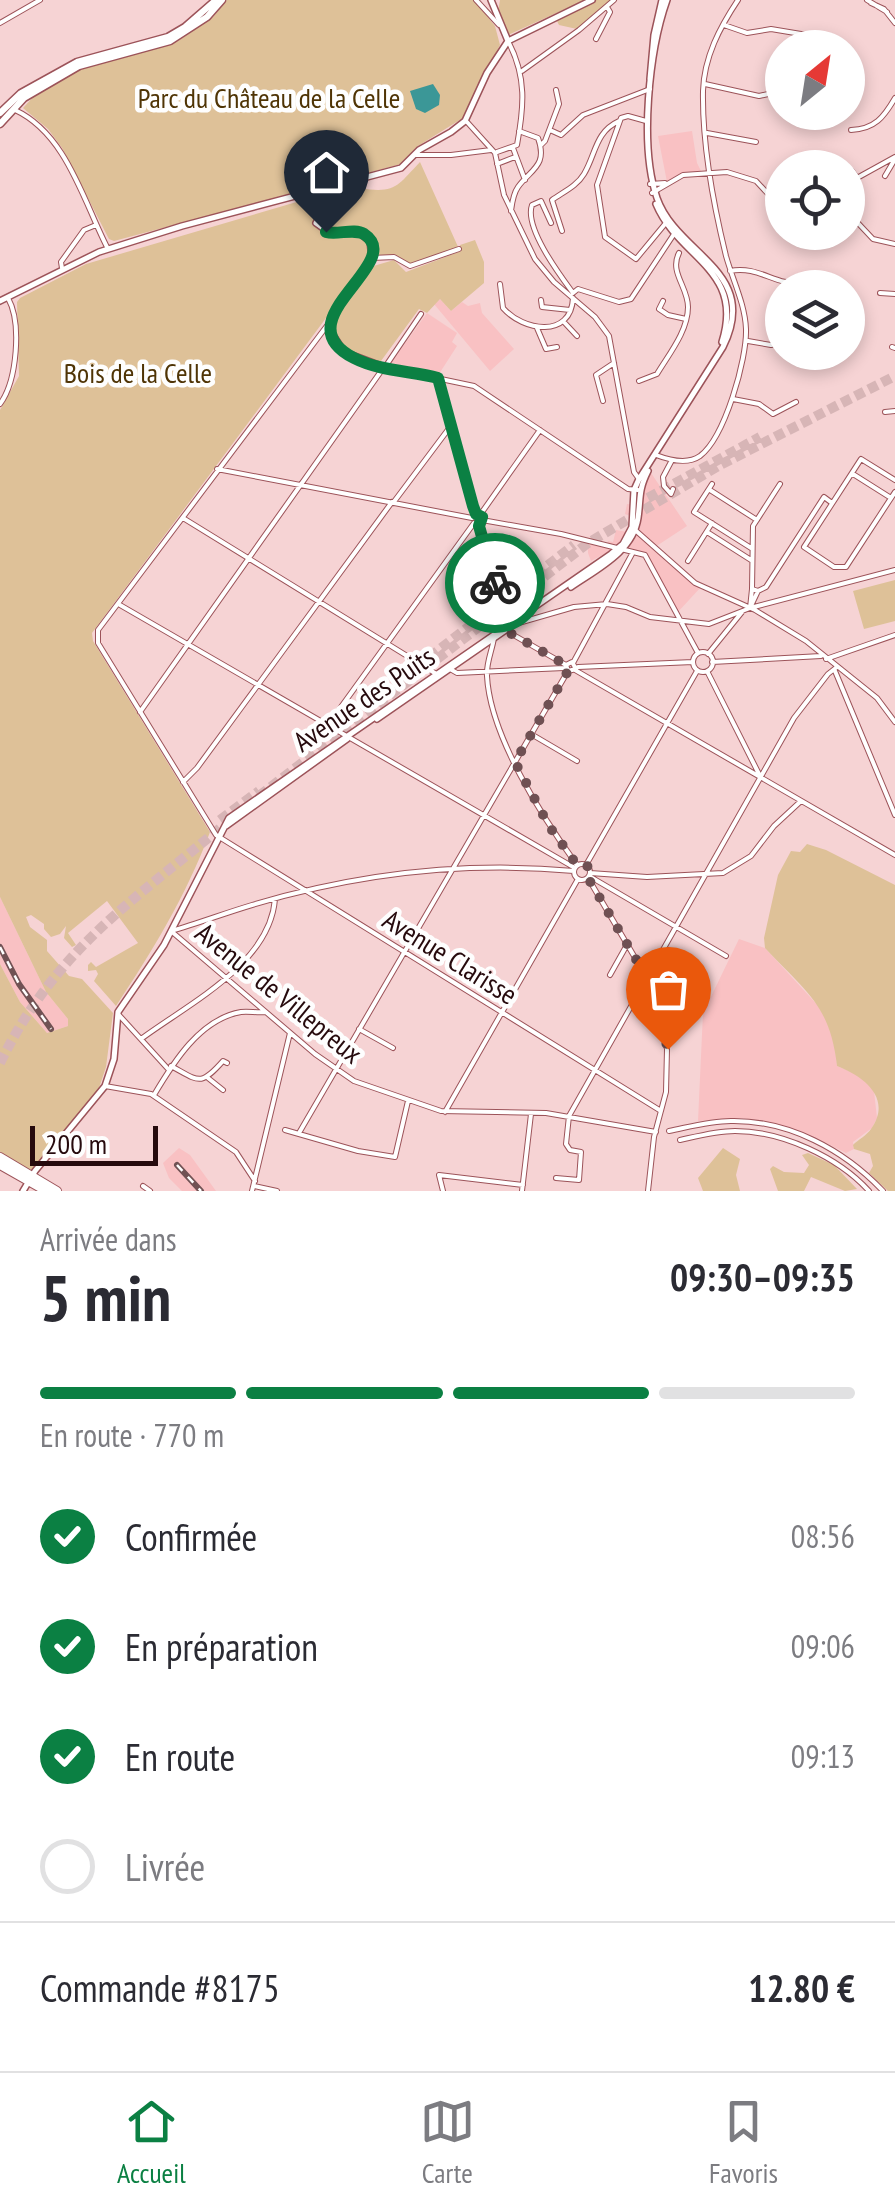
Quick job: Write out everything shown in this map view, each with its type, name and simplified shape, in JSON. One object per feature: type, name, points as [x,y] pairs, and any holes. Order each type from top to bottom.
[{"type":"main road","points":[[0,124],[4,109],[21,93],[77,62],[168,37],[219,0]]},
{"type":"main road","points":[[0,1158],[46,1191]]},
{"type":"main road","points":[[0,1165],[57,1191]]},
{"type":"street","points":[[0,23],[40,0]]},
{"type":"street","points":[[476,0],[499,25],[522,71],[524,94],[519,135],[513,148],[525,180]]},
{"type":"street","points":[[494,0],[499,25]]},
{"type":"street","points":[[0,302],[62,268],[108,249],[401,168],[465,120],[487,73],[508,41],[592,0]]},
{"type":"street","points":[[522,71],[614,0]]},
{"type":"street","points":[[500,284],[499,300],[506,313],[523,325],[537,328],[563,320],[578,290],[619,302],[628,300],[676,233],[654,193],[648,121],[654,35],[665,0]]},
{"type":"street","points":[[656,455],[672,460],[696,459],[705,450],[731,398],[744,357],[742,304],[730,271],[710,172],[704,84],[705,70],[723,24],[738,0]]},
{"type":"street","points":[[869,2],[895,23]]},
{"type":"street","points":[[596,39],[608,20],[607,7]]},
{"type":"street","points":[[723,24],[747,33],[765,31]]},
{"type":"street","points":[[704,84],[765,95]]},
{"type":"street","points":[[550,130],[561,135],[576,120],[651,89]]},
{"type":"street","points":[[511,211],[514,193],[538,168],[542,145],[559,104],[556,90]]},
{"type":"street","points":[[865,128],[882,120],[895,98]]},
{"type":"street","points":[[4,109],[37,124],[54,145],[108,249]]},
{"type":"street","points":[[562,231],[552,200],[582,178],[606,129],[624,116],[648,121]]},
{"type":"street","points":[[465,120],[493,151],[511,211],[535,259],[609,336],[634,472],[640,481]]},
{"type":"street","points":[[619,121],[596,185],[604,237],[636,259],[668,222]]},
{"type":"street","points":[[705,132],[756,142]]},
{"type":"street","points":[[519,135],[534,134],[542,145],[550,146]]},
{"type":"street","points":[[415,155],[451,156],[513,148]]},
{"type":"street","points":[[498,164],[515,157]]},
{"type":"street","points":[[865,174],[895,158]]},
{"type":"street","points":[[885,176],[895,158]]},
{"type":"street","points":[[654,193],[683,174],[710,172],[731,172],[751,178],[765,192]]},
{"type":"street","points":[[218,837],[96,640],[98,630],[328,323],[372,258],[372,245],[366,235],[330,234],[316,222],[321,210],[360,185],[362,179]]},
{"type":"street","points":[[652,184],[665,183]]},
{"type":"street","points":[[336,186],[341,197]]},
{"type":"street","points":[[551,223],[540,201],[532,205],[532,227],[573,296]]},
{"type":"street","points":[[62,268],[61,262],[84,230],[96,225]]},
{"type":"street","points":[[865,231],[873,240],[895,244]]},
{"type":"street","name":"Avenue des Puits","points":[[23,1191],[105,1086],[114,1058],[117,1014],[172,930],[218,837],[240,808],[622,548],[633,528],[640,481],[720,350],[727,318],[723,289],[710,267],[676,233]]},
{"type":"street","points":[[372,258],[394,258],[410,266],[459,249]]},
{"type":"street","points":[[640,380],[657,374],[686,318],[687,300],[674,264],[679,253]]},
{"type":"street","points":[[730,271],[750,268],[765,274]]},
{"type":"street","points":[[880,293],[895,294]]},
{"type":"street","points":[[0,404],[10,389],[14,368],[14,314],[8,298]]},
{"type":"street","points":[[541,300],[542,307],[570,310]]},
{"type":"street","points":[[663,301],[660,309],[664,312],[686,318]]},
{"type":"street","points":[[140,712],[421,314]]},
{"type":"street","points":[[563,320],[577,336]]},
{"type":"street","points":[[328,323],[344,352],[384,367],[474,386],[636,490]]},
{"type":"street","points":[[537,328],[546,349],[557,347]]},
{"type":"street","points":[[746,340],[765,344]]},
{"type":"street","points":[[603,401],[596,375],[614,363]]},
{"type":"street","points":[[438,378],[511,625],[510,633],[895,855]]},
{"type":"street","points":[[731,398],[759,404],[773,414],[796,402]]},
{"type":"street","points":[[885,412],[895,410]]},
{"type":"street","points":[[184,782],[450,427]]},
{"type":"street","points":[[328,725],[540,430]]},
{"type":"street","points":[[804,548],[861,459],[895,480]]},
{"type":"street","points":[[672,460],[662,477],[666,491],[671,494],[674,489]]},
{"type":"street","points":[[218,469],[622,548],[648,557],[698,653]]},
{"type":"street","points":[[852,473],[891,498]]},
{"type":"street","points":[[750,608],[753,526],[780,484]]},
{"type":"street","points":[[752,548],[694,512],[710,486],[757,520]]},
{"type":"street","points":[[792,547],[804,548],[842,568],[849,564],[895,492]]},
{"type":"street","points":[[751,587],[771,580],[824,498],[832,503]]},
{"type":"street","points":[[183,518],[438,674]]},
{"type":"street","points":[[688,560],[712,523]]},
{"type":"street","points":[[633,528],[695,583],[750,608],[806,641],[836,669],[877,698],[895,722]]},
{"type":"street","points":[[706,532],[751,560]]},
{"type":"street","points":[[298,1133],[571,667],[632,554]]},
{"type":"street","points":[[511,625],[574,607],[607,604],[683,624],[709,624],[750,608],[895,570]]},
{"type":"street","points":[[118,604],[575,868]]},
{"type":"street","points":[[708,654],[742,612]]},
{"type":"street","name":"Avenue des Puits","points":[[438,674],[511,625]]},
{"type":"street","points":[[712,662],[824,658],[895,635]]},
{"type":"street","points":[[445,1112],[578,879],[515,762],[490,697],[487,671],[494,638]]},
{"type":"street","points":[[698,653],[708,654]]},
{"type":"street","points":[[693,662],[698,653]]},
{"type":"street","points":[[708,654],[712,662]]},
{"type":"street","points":[[450,669],[457,673],[693,662]]},
{"type":"street","points":[[693,662],[697,670]]},
{"type":"street","points":[[706,671],[712,662]]},
{"type":"street","points":[[556,1178],[578,1180],[581,1152],[570,1150],[566,1144],[570,1116],[794,718],[814,690],[836,669]]},
{"type":"street","points":[[836,669],[895,815]]},
{"type":"street","points":[[697,670],[706,671]]},
{"type":"street","points":[[172,930],[274,899],[370,878],[453,868],[575,868],[586,864],[697,670]]},
{"type":"street","points":[[706,671],[761,778]]},
{"type":"street","points":[[531,734],[577,761]]},
{"type":"street","points":[[749,771],[753,762]]},
{"type":"street","points":[[578,879],[705,876],[739,866],[801,801]]},
{"type":"street","name":"Avenue Clarisse","points":[[218,837],[661,1111]]},
{"type":"street","points":[[586,864],[589,876],[647,978],[668,1049],[666,1092],[648,1191]]},
{"type":"street","points":[[589,876],[726,956]]},
{"type":"street","points":[[140,1039],[226,979],[254,950],[274,899]]},
{"type":"street","name":"Avenue de Villepreux","points":[[172,930],[290,1033],[354,1081],[445,1112],[570,1116],[656,1132]]},
{"type":"street","points":[[610,975],[628,942]]},
{"type":"street","points":[[154,1096],[170,1068],[218,1020],[239,1012],[265,1012]]},
{"type":"street","points":[[117,1014],[170,1068],[198,1081],[208,1078],[223,1061],[227,1063]]},
{"type":"street","points":[[359,1029],[394,1048]]},
{"type":"street","points":[[253,1186],[290,1033]]},
{"type":"street","points":[[208,1078],[223,1090]]},
{"type":"street","points":[[105,1086],[154,1096],[236,1152],[253,1186]]},
{"type":"street","points":[[285,1130],[358,1152],[396,1157],[408,1101]]},
{"type":"street","points":[[443,1191],[439,1175],[522,1188],[531,1114]]},
{"type":"street","points":[[669,1131],[725,1121],[760,1123],[834,1150],[859,1166],[883,1191]]},
{"type":"street","points":[[680,1140],[738,1131],[774,1138],[839,1164],[869,1191]]},
{"type":"street","points":[[143,1186],[150,1191]]},
{"type":"street","points":[[253,1186],[277,1191]]},
{"type":"shaded area","points":[[692,131],[702,173],[667,182],[658,136]]},
{"type":"shaded area","points":[[440,299],[451,311],[462,302],[468,306],[480,303],[482,313],[514,349],[490,371],[434,304]]},
{"type":"shaded area","points":[[427,313],[457,333],[452,342],[457,346],[439,374],[391,363]]},
{"type":"shaded area","points":[[651,473],[687,526],[655,547],[701,587],[677,613],[645,555],[626,550],[616,555],[608,552],[591,561],[588,553],[588,544],[607,546],[608,541],[613,542],[616,530],[627,532],[627,504],[642,506]]},
{"type":"shaded area","points":[[0,897],[46,992],[68,1019],[68,1026],[47,1033],[20,1002],[0,964]]},
{"type":"shaded area","points":[[739,939],[765,948],[822,1010],[834,1037],[837,1066],[861,1076],[874,1091],[877,1118],[872,1128],[853,1142],[854,1149],[846,1153],[814,1137],[765,1122],[742,1118],[698,1121],[703,1013]]},
{"type":"shaded area","points":[[179,1148],[190,1155],[216,1191],[182,1191],[169,1178],[163,1163]]},
{"type":"green space","name":"Parc du Château de la Celle","points":[[227,0],[474,0],[495,26],[500,45],[463,118],[418,146],[401,164],[114,241],[109,239],[62,148],[48,129],[23,108],[35,95],[76,71],[178,41],[213,17]]},
{"type":"green space","points":[[500,0],[585,0],[508,35],[498,12]]},
{"type":"green space","points":[[595,0],[611,0],[577,29],[559,25],[556,19]]},
{"type":"green space","name":"Bois de la Celle","points":[[420,162],[459,249],[413,265],[372,256],[92,633],[93,641],[210,832],[168,922],[116,1006],[94,981],[98,974],[96,970],[88,971],[88,965],[91,962],[96,967],[138,943],[107,901],[68,933],[76,945],[72,947],[64,938],[66,926],[51,937],[44,924],[31,915],[26,917],[30,927],[47,940],[47,951],[69,976],[82,979],[113,1013],[106,1067],[97,1094],[33,1169],[26,1170],[0,1154],[0,964],[20,1002],[47,1033],[68,1026],[68,1019],[46,992],[0,897],[0,410],[19,376],[17,302],[86,264],[334,191],[340,202],[359,188],[388,189]]},
{"type":"green space","points":[[475,240],[484,262],[484,283],[451,311],[440,299],[427,313],[419,309],[381,361],[363,358],[343,344],[333,320],[370,267],[394,260],[406,272],[461,251],[460,245]]},
{"type":"green space","points":[[895,580],[895,621],[864,629],[853,591]]},
{"type":"green space","points":[[807,844],[895,885],[895,1191],[888,1191],[869,1173],[873,1166],[870,1154],[854,1149],[853,1145],[877,1118],[877,1098],[865,1082],[837,1066],[822,1013],[765,948],[778,875],[791,851],[800,852]]},
{"type":"green space","points":[[723,1148],[740,1159],[736,1175],[740,1191],[703,1191],[698,1178]]},
{"type":"green space","points":[[808,1153],[834,1165],[857,1189],[845,1191],[811,1177],[804,1191],[778,1191],[770,1169],[773,1166],[784,1172],[804,1173],[809,1165],[802,1155]]},
{"type":"water","points":[[433,84],[440,95],[439,105],[425,113],[416,109],[410,91]]},
{"type":"tunnel","points":[[259,796],[588,543],[720,465],[895,376]]},
{"type":"tunnel","points":[[648,498],[760,437]]},
{"type":"tunnel","points":[[382,694],[574,545]]},
{"type":"tunnel","points":[[220,820],[259,791]]},
{"type":"tunnel","points":[[0,1063],[22,1022],[73,956],[131,901],[230,820]]},
{"type":"railway","points":[[0,947],[19,984],[51,1029]]},
{"type":"railway","points":[[177,1165],[201,1191]]},
{"type":"way so far","points":[[495,583],[510,633],[566,665],[568,671],[515,762],[549,826],[577,865],[590,868],[588,878],[647,978],[668,1049]]},
{"type":"route","points":[[326,232],[361,232],[373,250],[370,263],[331,317],[329,329],[338,345],[353,358],[438,378],[473,506],[482,517],[479,526],[495,583]]}]
